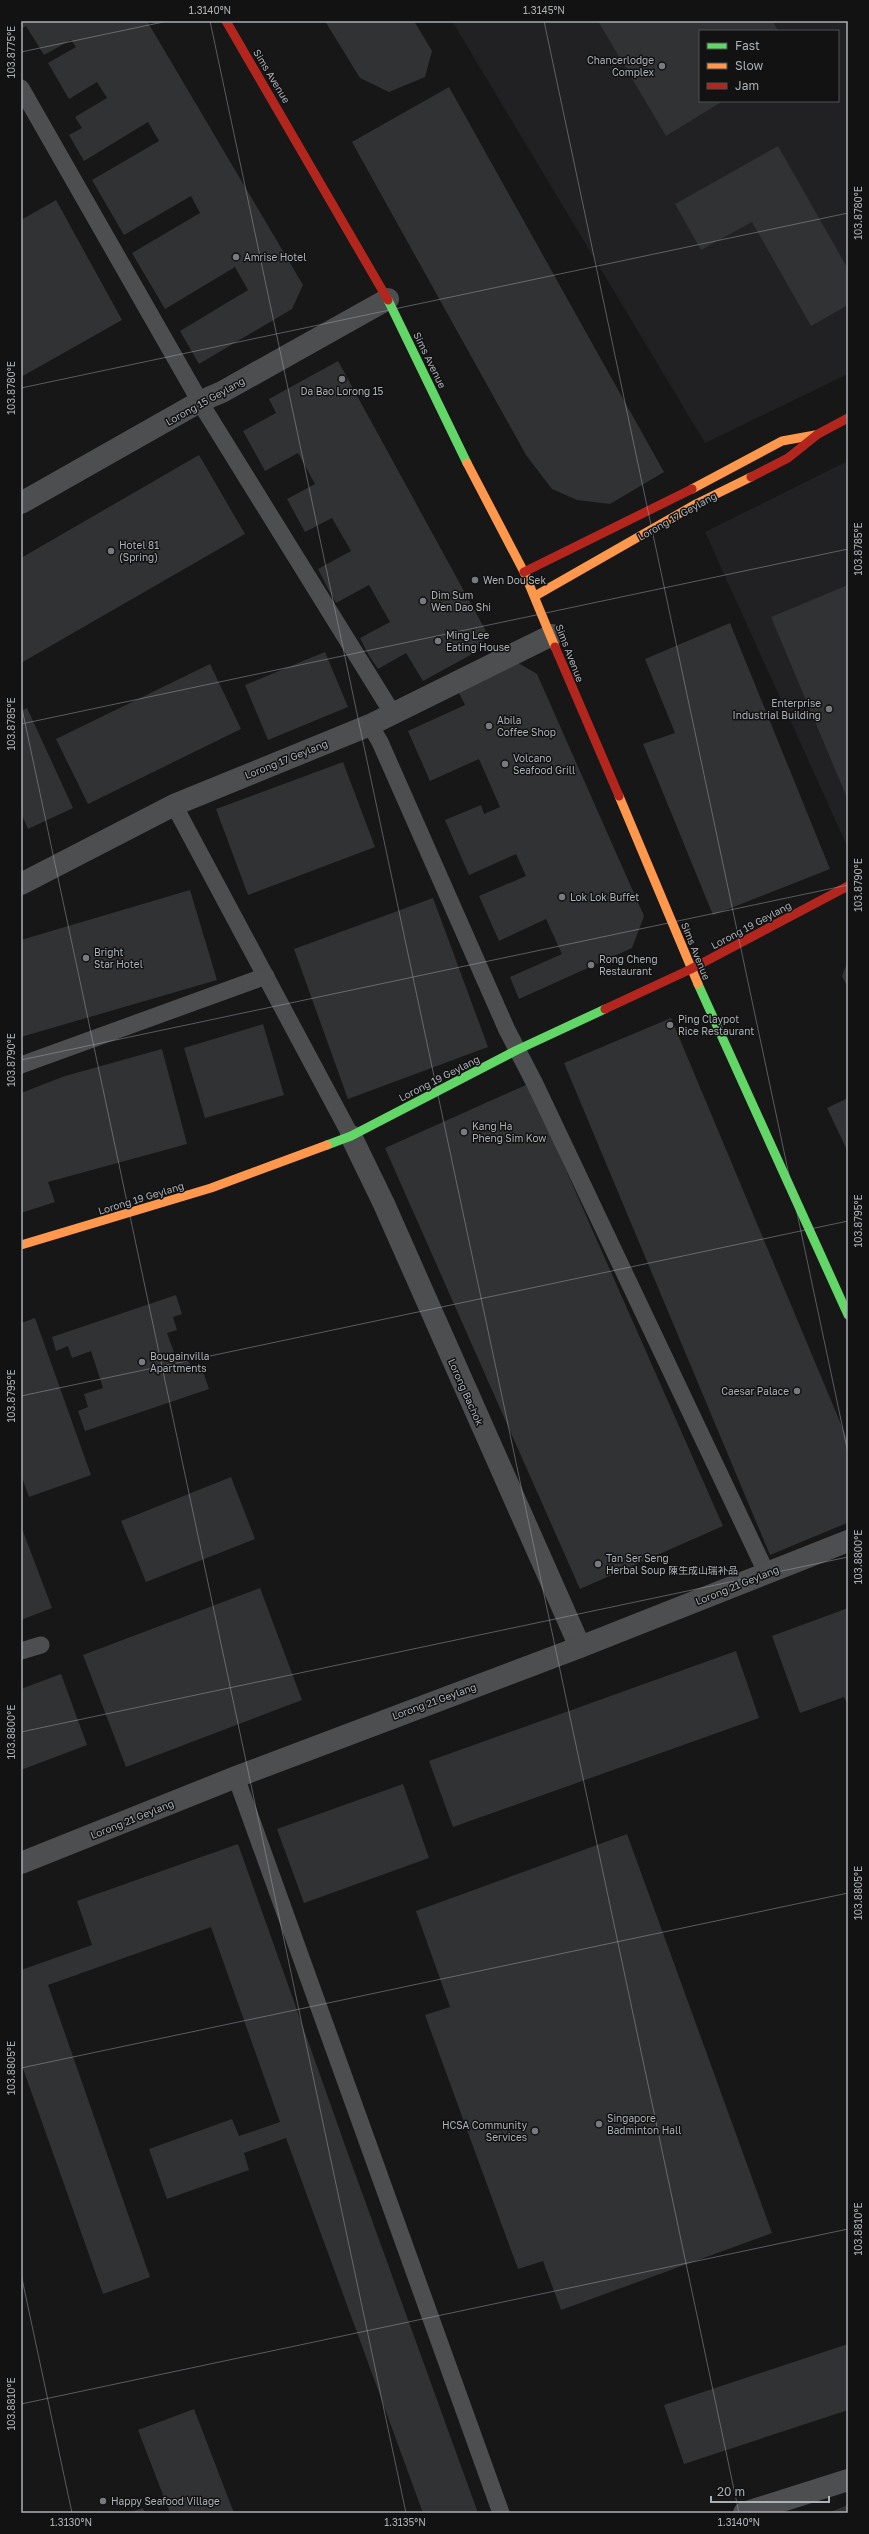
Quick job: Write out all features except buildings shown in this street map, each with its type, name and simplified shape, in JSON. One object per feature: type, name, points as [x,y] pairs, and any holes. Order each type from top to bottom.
[{"type":"street","name":"Sims Avenue","points":[[226,21],[305,152],[388,300],[480,490],[524,572],[552,635],[578,702],[659,887],[691,969],[848,1315]]},
{"type":"street","name":"Lorong 15 Geylang","points":[[21,503],[201,401],[222,392],[388,300]]},
{"type":"street","name":"Lorong 17 Geylang","points":[[535,596],[696,504],[788,458],[818,434],[848,418]]},
{"type":"street","name":"Lorong 17 Geylang","points":[[524,572],[634,519],[782,441],[818,434]]},
{"type":"street","name":"Lorong 17 Geylang","points":[[21,884],[174,805],[370,725],[552,635]]},
{"type":"street","name":"Lorong 19 Geylang","points":[[21,1246],[211,1188],[351,1136],[517,1050],[691,969],[848,886]]},
{"type":"street","name":"Lorong Bachok","points":[[351,1136],[384,1204],[580,1647]]},
{"type":"street","name":"Lorong 21 Geylang","points":[[21,1863],[236,1777],[580,1647],[766,1572],[848,1542]]},
{"type":"street","points":[[744,2513],[848,2480]]},
{"type":"lane","points":[[21,88],[201,401],[393,714]]},
{"type":"lane","points":[[370,725],[380,742],[517,1050],[766,1572]]},
{"type":"lane","points":[[174,805],[351,1136]]},
{"type":"lane","points":[[21,1066],[266,976]]},
{"type":"lane","points":[[21,1652],[41,1645]]},
{"type":"lane","points":[[236,1777],[501,2513]]},
{"type":"shaded area","points":[[452,21],[848,21],[848,374],[705,443]]},
{"type":"shaded area","points":[[848,461],[848,848],[705,532]]},
{"type":"traffic: fast","points":[[388,300],[467,463]]},
{"type":"traffic: fast","points":[[698,984],[848,1315]]},
{"type":"traffic: fast","points":[[327,1145],[351,1136],[517,1050],[605,1009]]},
{"type":"traffic: slow","points":[[692,489],[782,441],[815,435]]},
{"type":"traffic: slow","points":[[467,463],[524,572],[555,647]]},
{"type":"traffic: slow","points":[[535,596],[696,504],[751,477]]},
{"type":"traffic: slow","points":[[619,796],[698,984]]},
{"type":"traffic: slow","points":[[21,1245],[211,1188],[327,1145]]},
{"type":"traffic: jam","points":[[226,21],[388,300]]},
{"type":"traffic: jam","points":[[751,477],[788,458],[818,434],[848,418]]},
{"type":"traffic: jam","points":[[524,572],[692,489]]},
{"type":"traffic: jam","points":[[555,647],[619,796]]},
{"type":"traffic: jam","points":[[605,1009],[691,969],[848,886]]},
{"type":"place","name":"Chancerlodge Complex","points":[[662,66]]},
{"type":"place","name":"Amrise Hotel","points":[[236,257]]},
{"type":"place","name":"Da Bao Lorong 15","points":[[342,379]]},
{"type":"place","name":"Hotel 81 (Spring)","points":[[111,551]]},
{"type":"place","name":"Wen Dou Sek","points":[[475,580]]},
{"type":"place","name":"Dim Sum Wen Dao Shi","points":[[423,601]]},
{"type":"place","name":"Ming Lee Eating House","points":[[438,641]]},
{"type":"place","name":"Enterprise Industrial Building","points":[[829,709]]},
{"type":"place","name":"Abila Coffee Shop","points":[[489,726]]},
{"type":"place","name":"Volcano Seafood Grill","points":[[505,764]]},
{"type":"place","name":"Lok Lok Buffet","points":[[562,897]]},
{"type":"place","name":"Bright Star Hotel","points":[[86,958]]},
{"type":"place","name":"Rong Cheng Restaurant","points":[[591,965]]},
{"type":"place","name":"Ping Claypot Rice Restaurant","points":[[670,1025]]},
{"type":"place","name":"Kang Ha Pheng Sim Kow","points":[[464,1132]]},
{"type":"place","name":"Bougainvilla Apartments","points":[[142,1362]]},
{"type":"place","name":"Caesar Palace","points":[[797,1391]]},
{"type":"place","name":"Tan Ser Seng Herbal Soup 陳生成山瑞补品","points":[[598,1564]]},
{"type":"place","name":"Singapore Badminton Hall","points":[[599,2124]]},
{"type":"place","name":"HCSA Community Services","points":[[535,2131]]},
{"type":"place","name":"Happy Seafood Village","points":[[103,2501]]}]
